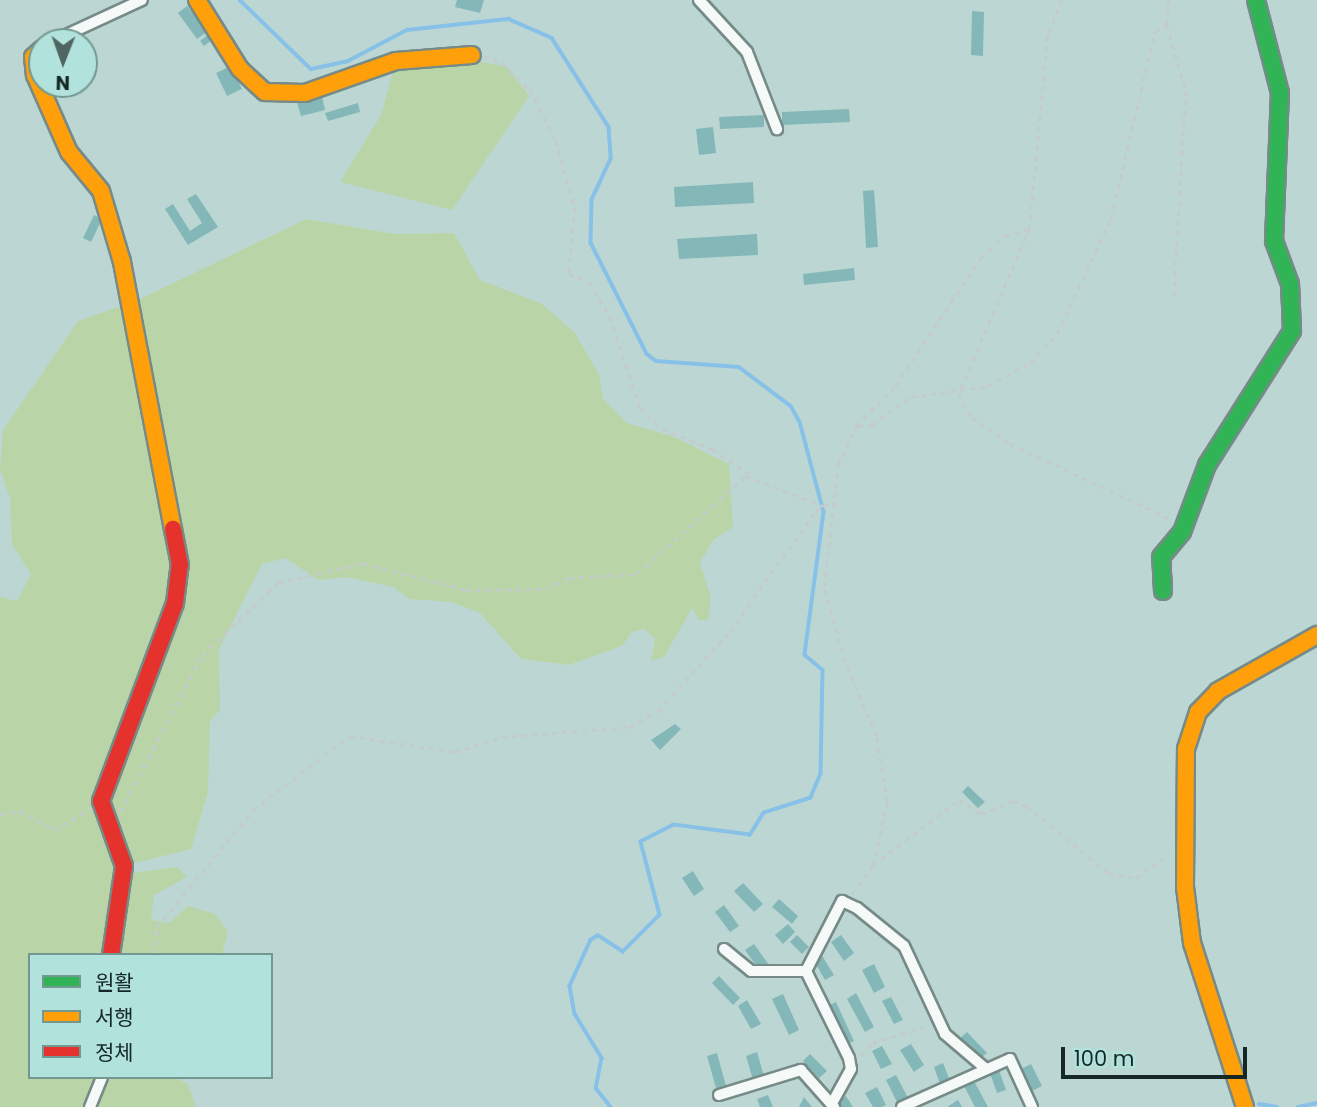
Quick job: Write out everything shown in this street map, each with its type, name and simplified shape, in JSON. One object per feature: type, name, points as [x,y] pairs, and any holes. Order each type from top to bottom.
[{"type":"street","points":[[81,28],[142,0]]},
{"type":"street","points":[[197,0],[240,69],[265,92],[305,93],[396,61],[472,55]]},
{"type":"street","points":[[699,0],[747,52],[777,129]]},
{"type":"street","points":[[1164,591],[1161,557],[1184,525],[1207,465],[1292,331],[1290,284],[1274,241],[1280,93],[1256,0]]},
{"type":"street","points":[[45,98],[69,152],[101,191],[122,262],[180,565],[174,603],[115,752],[100,808],[124,866],[111,953]]},
{"type":"street","points":[[1245,1107],[1192,943],[1185,887],[1186,749],[1198,712],[1217,691],[1317,635]]},
{"type":"street","points":[[806,971],[842,901],[904,946],[939,1024],[986,1069]]},
{"type":"street","points":[[724,948],[751,971],[806,971]]},
{"type":"street","points":[[719,1095],[802,1070],[833,1105],[851,1069],[806,971]]},
{"type":"street","points":[[902,1107],[1010,1059],[1032,1107]]},
{"type":"street","points":[[90,1107],[101,1079]]},
{"type":"path","points":[[958,394],[1030,228],[1048,36],[1062,0]]},
{"type":"path","points":[[1169,0],[1167,25],[1186,91],[1174,300]]},
{"type":"path","points":[[856,426],[872,425],[911,397],[958,394],[1030,363],[1067,321],[1129,161],[1135,99],[1156,27],[1167,25]]},
{"type":"path","points":[[472,55],[488,56],[513,72],[544,114],[573,193],[569,274],[589,282],[610,317],[640,408],[662,429],[712,449],[753,477],[806,505],[823,506],[830,503]]},
{"type":"path","points":[[873,865],[887,815],[885,770],[824,587],[830,503],[856,426],[895,386],[992,245],[1030,228]]},
{"type":"path","points":[[958,394],[972,417],[1010,444],[1184,525]]},
{"type":"path","points":[[110,835],[202,655],[278,583],[363,563],[466,590],[538,589],[569,578],[637,574],[739,479],[753,477]]},
{"type":"path","points":[[153,953],[157,927],[253,810],[350,736],[455,752],[502,737],[629,727],[658,711],[730,631],[823,506]]},
{"type":"path","points":[[842,901],[873,865],[959,800],[981,814],[1013,801],[1027,806],[1097,866],[1121,876],[1149,873],[1175,846]]},
{"type":"path","points":[[0,814],[20,811],[54,830],[100,808]]},
{"type":"path","points":[[851,1069],[872,1043],[939,1024]]},
{"type":"green space","points":[[467,59],[507,67],[529,96],[452,210],[340,182],[381,115],[394,68]]},
{"type":"green space","points":[[306,219],[395,234],[454,233],[480,280],[542,304],[574,332],[599,374],[603,399],[627,423],[675,437],[729,464],[733,527],[713,540],[700,563],[711,598],[708,620],[699,620],[692,608],[664,657],[651,661],[655,639],[644,629],[632,632],[622,646],[569,665],[521,659],[480,613],[452,602],[409,599],[393,587],[346,577],[319,580],[285,558],[262,564],[219,649],[220,710],[210,721],[208,792],[191,849],[131,864],[103,802],[180,594],[134,302]]},
{"type":"green space","points":[[127,304],[172,534],[172,599],[95,813],[125,874],[177,867],[187,877],[154,895],[151,920],[169,923],[188,906],[215,914],[228,932],[223,953],[28,953],[28,1079],[178,1079],[188,1084],[196,1107],[0,1107],[0,597],[17,601],[31,574],[12,545],[10,498],[0,470],[3,430],[78,321]]},
{"type":"building","points":[[457,0],[484,0],[480,13],[455,7]]},
{"type":"building","points":[[187,6],[207,32],[197,39],[178,13]]},
{"type":"building","points":[[972,11],[984,12],[983,56],[971,55]]},
{"type":"building","points":[[214,30],[218,35],[204,46],[200,41]]},
{"type":"building","points":[[231,66],[242,89],[227,96],[216,73]]},
{"type":"building","points":[[322,96],[325,110],[301,116],[297,102]]},
{"type":"building","points":[[358,103],[360,112],[328,121],[325,113]]},
{"type":"building","points":[[849,109],[850,122],[782,125],[782,112]]},
{"type":"building","points":[[764,115],[764,127],[720,129],[719,117]]},
{"type":"building","points":[[713,127],[716,153],[699,155],[696,129]]},
{"type":"building","points":[[753,182],[754,203],[675,207],[674,187]]},
{"type":"building","points":[[874,190],[878,247],[866,248],[863,191]]},
{"type":"building","points":[[196,194],[218,227],[188,245],[165,209],[173,204],[190,231],[202,223],[187,199]]},
{"type":"building","points":[[94,215],[102,219],[91,242],[83,238]]},
{"type":"building","points":[[757,234],[758,255],[679,259],[677,239]]},
{"type":"building","points":[[854,268],[855,280],[804,285],[803,274]]},
{"type":"building","points":[[675,724],[681,729],[660,750],[651,740]]},
{"type":"building","points":[[968,786],[985,802],[978,808],[962,792]]},
{"type":"building","points":[[693,871],[704,889],[694,896],[682,878]]},
{"type":"building","points":[[743,883],[763,904],[754,912],[734,891]]},
{"type":"building","points":[[779,899],[798,916],[792,924],[772,907]]},
{"type":"building","points":[[724,905],[739,926],[730,932],[715,912]]},
{"type":"building","points":[[788,924],[795,932],[783,944],[775,935]]},
{"type":"building","points":[[797,935],[809,947],[802,954],[790,942]]},
{"type":"building","points":[[841,935],[854,953],[844,961],[831,942]]},
{"type":"building","points":[[754,944],[769,965],[760,971],[745,950]]},
{"type":"building","points":[[821,954],[834,975],[825,980],[813,959]]},
{"type":"building","points":[[874,964],[885,987],[874,993],[862,970]]},
{"type":"building","points":[[719,976],[740,998],[733,1005],[712,983]]},
{"type":"building","points":[[856,993],[874,1027],[865,1032],[847,999]]},
{"type":"building","points":[[783,994],[799,1030],[789,1035],[772,999]]},
{"type":"building","points":[[891,997],[903,1020],[894,1024],[882,1001]]},
{"type":"building","points":[[747,1000],[761,1024],[751,1029],[738,1006]]},
{"type":"building","points":[[836,1002],[854,1041],[845,1045],[827,1006]]},
{"type":"building","points":[[967,1032],[987,1053],[979,1059],[959,1039]]},
{"type":"building","points":[[911,1044],[924,1065],[914,1072],[900,1050]]},
{"type":"building","points":[[882,1046],[892,1064],[881,1069],[872,1051]]},
{"type":"building","points":[[757,1052],[764,1076],[753,1080],[746,1056]]},
{"type":"building","points":[[717,1053],[726,1086],[716,1088],[707,1056]]},
{"type":"building","points":[[810,1054],[827,1071],[819,1078],[803,1061]]},
{"type":"building","points":[[943,1063],[951,1083],[941,1087],[934,1067]]},
{"type":"building","points":[[1031,1064],[1042,1086],[1032,1091],[1021,1069]]},
{"type":"building","points":[[999,1070],[1006,1090],[997,1093],[990,1073]]},
{"type":"building","points":[[896,1075],[908,1098],[898,1104],[886,1080]]},
{"type":"building","points":[[974,1081],[988,1107],[975,1107],[964,1086]]},
{"type":"building","points":[[877,1087],[886,1105],[873,1107],[865,1093]]},
{"type":"building","points":[[768,1095],[773,1107],[760,1107],[757,1099]]},
{"type":"building","points":[[846,1096],[853,1107],[837,1107],[835,1103]]},
{"type":"building","points":[[804,1097],[812,1107],[799,1107]]},
{"type":"building","points":[[958,1100],[962,1107],[947,1107]]},
{"type":"waterway","points":[[240,0],[311,69],[348,61],[407,30],[509,19],[552,38],[609,127],[611,159],[592,200],[591,243],[647,354],[656,361],[739,367],[791,406],[800,422],[824,512],[805,655],[823,670],[821,774],[811,798],[764,813],[750,835],[674,825],[641,842],[660,915],[623,952],[598,936],[591,940],[570,986],[575,1014],[602,1058],[596,1088],[611,1107]]},
{"type":"waterway","points":[[1298,1107],[1317,1103]]},
{"type":"waterway","points":[[1259,1104],[1277,1107]]},
{"type":"traffic: fast","points":[[1163,591],[1161,557],[1182,532],[1207,465],[1292,331],[1290,284],[1274,241],[1280,93],[1256,0]]},
{"type":"traffic: slow","points":[[197,0],[240,69],[265,92],[305,93],[396,61],[472,55]]},
{"type":"traffic: slow","points":[[45,98],[69,152],[101,191],[122,262],[173,529]]},
{"type":"traffic: slow","points":[[1245,1107],[1192,943],[1185,887],[1186,749],[1198,712],[1218,691],[1317,635]]},
{"type":"traffic: jam","points":[[111,953],[124,866],[101,801],[175,603],[180,565],[173,529]]}]
